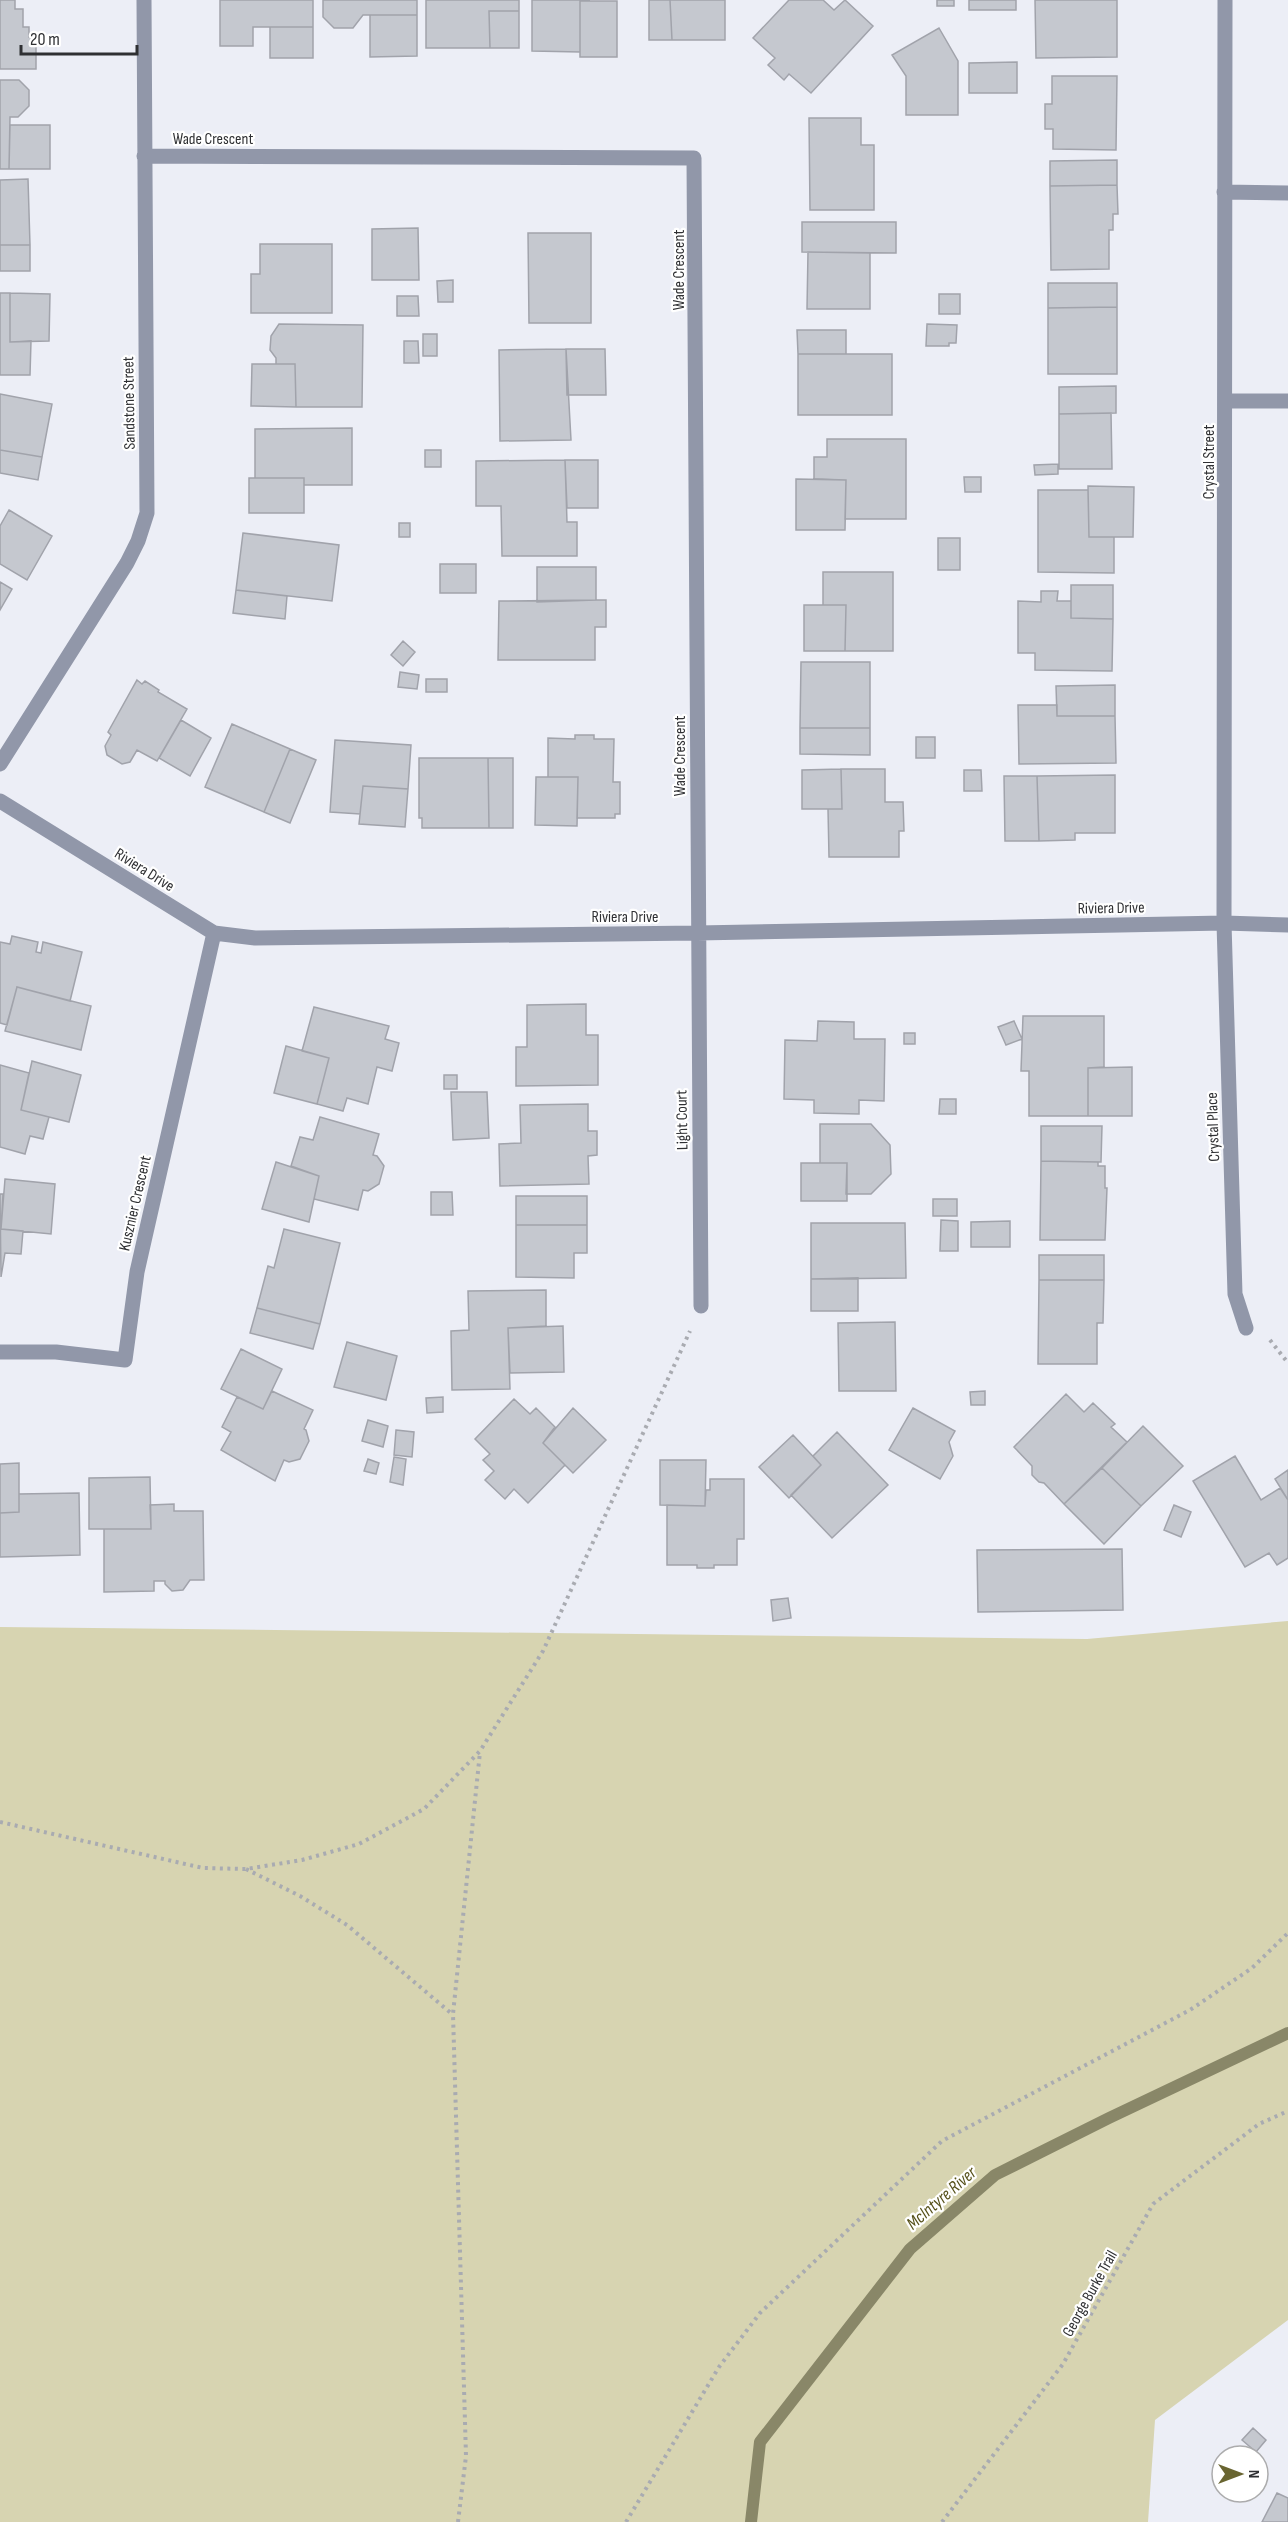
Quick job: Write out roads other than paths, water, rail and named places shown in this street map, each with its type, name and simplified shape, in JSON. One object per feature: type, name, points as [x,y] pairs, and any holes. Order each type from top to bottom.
[{"type":"street","name":"Sandstone Street","points":[[0,764],[128,563],[147,513],[144,0]]},
{"type":"street","name":"Crystal Street","points":[[1224,923],[1225,0]]},
{"type":"street","name":"Wade Crescent","points":[[144,156],[694,158],[698,933]]},
{"type":"street","points":[[1224,192],[1288,193]]},
{"type":"street","points":[[1226,401],[1288,401]]},
{"type":"street","name":"Riviera Drive","points":[[0,801],[214,933],[255,938],[698,933],[1224,923],[1288,925]]},
{"type":"street","name":"Crystal Place","points":[[1224,923],[1235,1294],[1246,1328]]},
{"type":"street","name":"Kusznier Crescent","points":[[0,1352],[56,1352],[125,1360],[137,1272],[214,933]]},
{"type":"street","name":"Light Court","points":[[698,933],[701,1306]]},
{"type":"waterway","name":"McIntyre River","points":[[751,2522],[760,2442],[910,2249],[995,2175],[1288,2033]]}]
